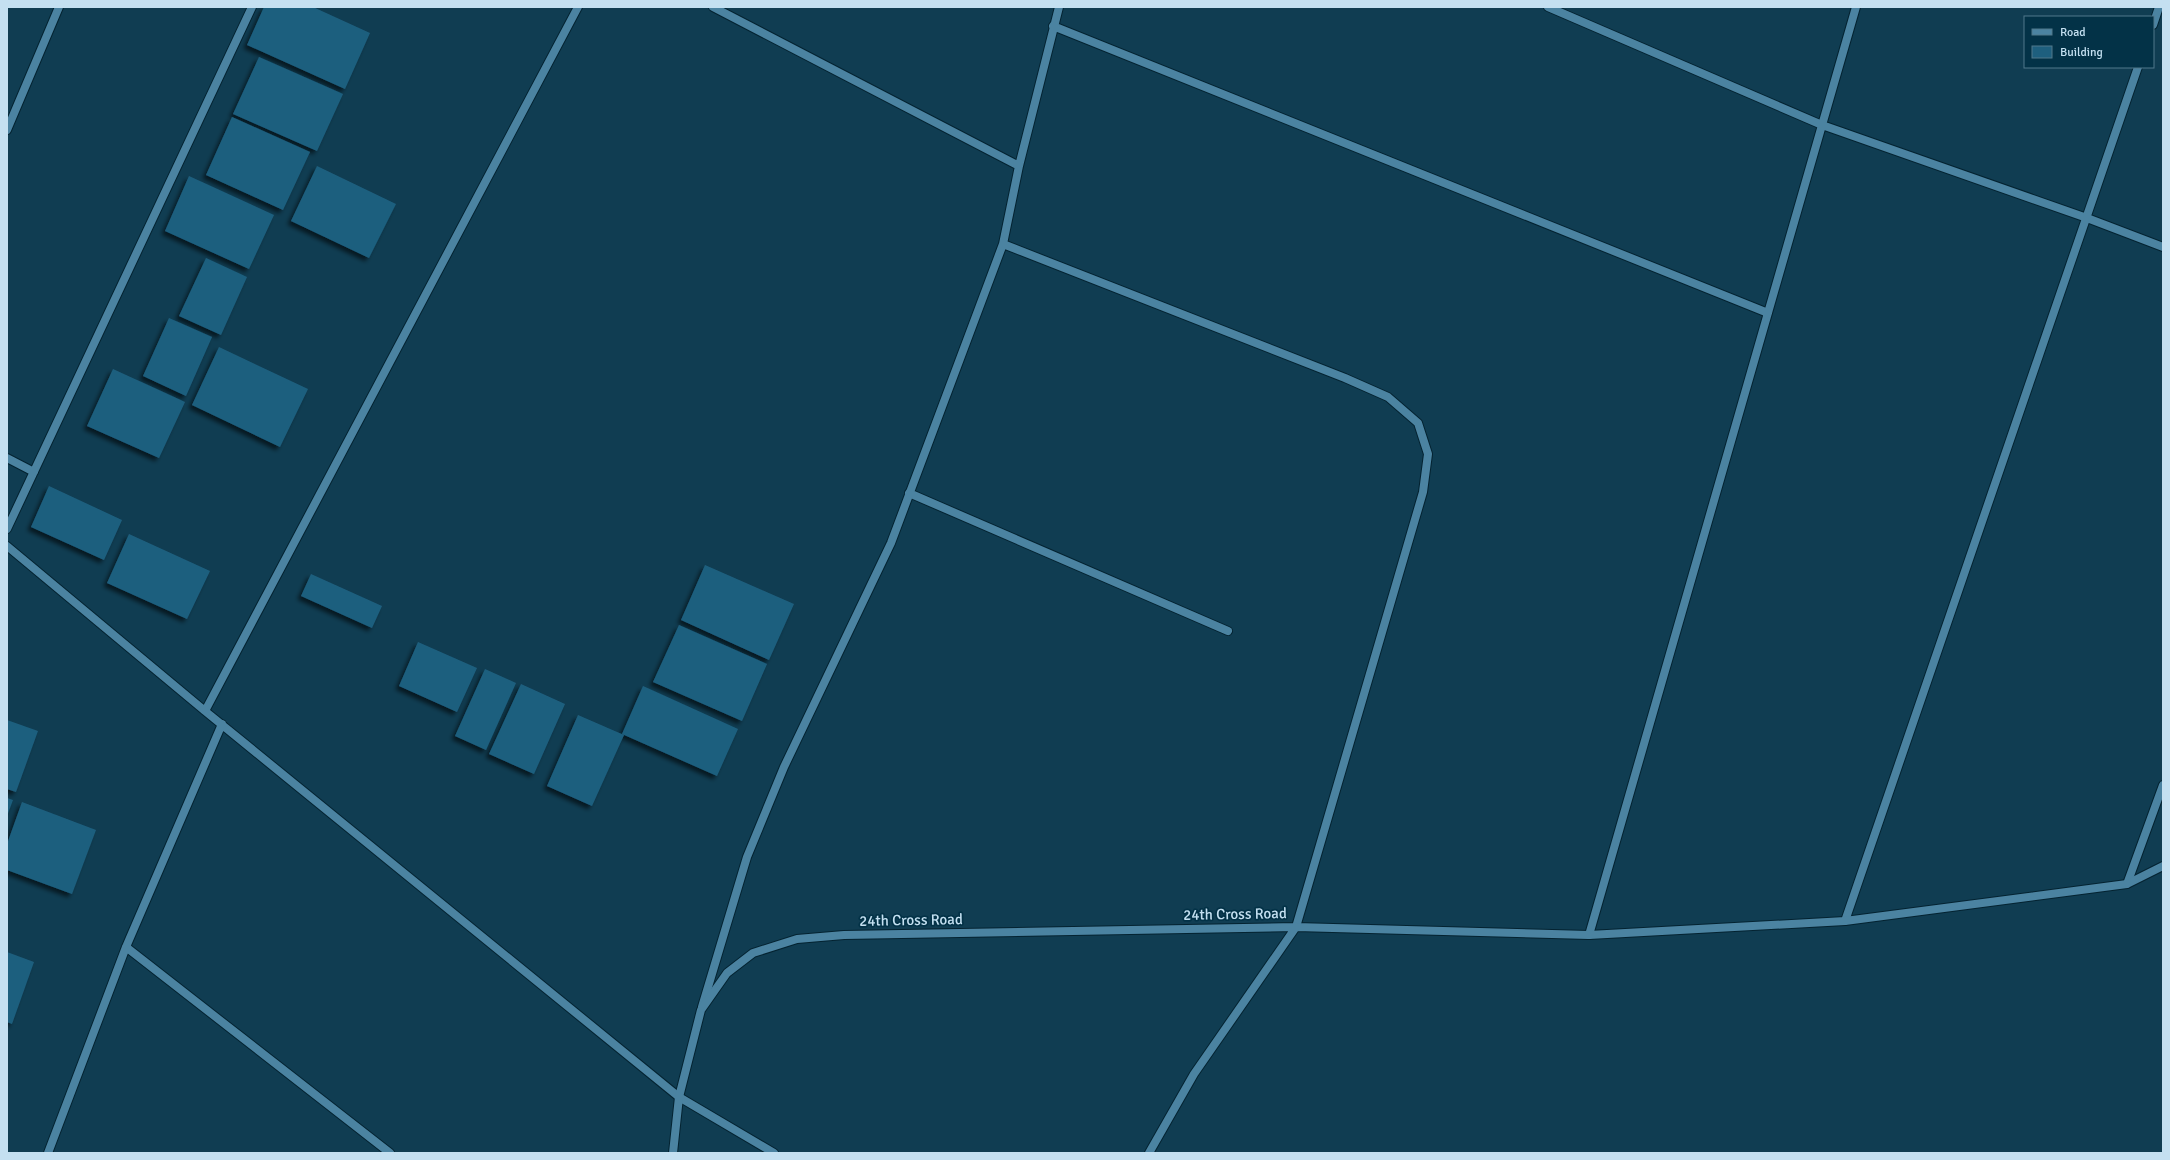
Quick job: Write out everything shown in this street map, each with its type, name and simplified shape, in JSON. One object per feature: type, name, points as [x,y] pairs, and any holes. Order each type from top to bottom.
[{"type":"street","points":[[7,130],[59,7]]},
{"type":"street","points":[[7,529],[252,7]]},
{"type":"street","points":[[205,711],[578,7]]},
{"type":"street","points":[[713,7],[1019,166]]},
{"type":"street","points":[[701,1010],[747,857],[784,767],[891,543],[1002,244],[1019,166],[1058,7]]},
{"type":"street","points":[[1548,7],[1822,125],[2087,218],[2163,247]]},
{"type":"street","points":[[1589,935],[1856,7]]},
{"type":"street","points":[[2154,22],[2159,7]]},
{"type":"street","points":[[1053,26],[1768,313]]},
{"type":"street","points":[[1845,921],[2138,68]]},
{"type":"street","points":[[1002,244],[1345,378],[1388,397],[1418,423],[1428,454],[1423,492],[1296,927],[1194,1074],[1149,1153]]},
{"type":"street","points":[[7,458],[34,472]]},
{"type":"street","points":[[909,493],[1228,630]]},
{"type":"street","points":[[7,546],[205,711],[679,1097],[774,1153]]},
{"type":"street","points":[[48,1153],[126,947],[222,724]]},
{"type":"street","points":[[2127,884],[2163,785]]},
{"type":"street","name":"24th Cross Road","points":[[673,1153],[679,1097],[701,1010],[727,974],[753,954],[797,939],[852,935],[1296,927],[1589,935],[1845,921],[2127,884],[2163,866]]},
{"type":"street","points":[[126,947],[390,1153]]},
{"type":"building","points":[[264,7],[313,7],[370,33],[345,89],[247,45]]},
{"type":"building","points":[[259,57],[343,94],[317,151],[233,114]]},
{"type":"building","points":[[232,117],[310,152],[283,210],[206,175]]},
{"type":"building","points":[[317,166],[396,204],[369,258],[291,221]]},
{"type":"building","points":[[189,176],[274,215],[249,269],[165,231]]},
{"type":"building","points":[[206,258],[247,277],[221,335],[179,316]]},
{"type":"building","points":[[169,318],[212,337],[186,396],[143,376]]},
{"type":"building","points":[[219,347],[308,389],[280,447],[192,405]]},
{"type":"building","points":[[113,369],[185,402],[159,458],[87,426]]},
{"type":"building","points":[[49,486],[122,520],[104,560],[31,527]]},
{"type":"building","points":[[129,534],[210,571],[187,619],[107,583]]},
{"type":"building","points":[[705,565],[794,604],[769,660],[681,620]]},
{"type":"building","points":[[311,574],[382,606],[372,628],[301,596]]},
{"type":"building","points":[[679,625],[767,664],[742,721],[653,682]]},
{"type":"building","points":[[418,642],[477,668],[457,712],[399,686]]},
{"type":"building","points":[[485,669],[516,683],[486,750],[455,736]]},
{"type":"building","points":[[521,684],[565,704],[534,774],[489,754]]},
{"type":"building","points":[[643,686],[738,729],[717,776],[622,734]]},
{"type":"building","points":[[578,715],[624,735],[592,806],[547,786]]},
{"type":"building","points":[[7,720],[38,731],[16,792],[7,789]]},
{"type":"building","points":[[7,798],[13,800],[7,816]]},
{"type":"building","points":[[22,802],[96,830],[72,894],[7,870],[7,844]]},
{"type":"building","points":[[7,952],[34,962],[12,1024],[7,1022]]}]
